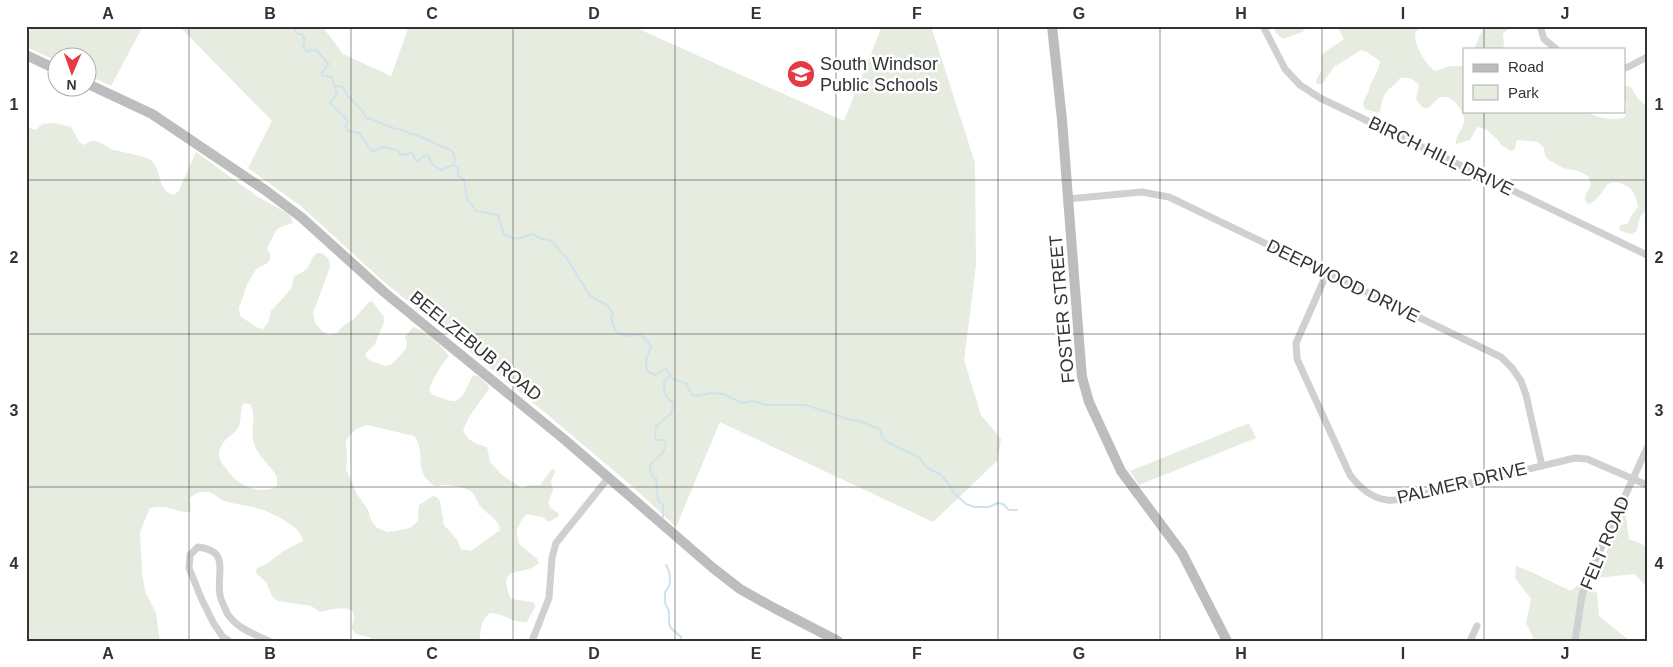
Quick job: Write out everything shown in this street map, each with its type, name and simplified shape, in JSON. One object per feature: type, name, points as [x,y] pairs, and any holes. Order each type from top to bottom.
[{"type":"street","name":"FOSTER STREET","points":[[1052,26],[1082,377],[1089,402],[1121,471],[1182,553],[1227,641]]},
{"type":"street","name":"BIRCH HILL DRIVE","points":[[1263,26],[1285,69],[1300,86],[1320,98],[1647,255]]},
{"type":"street","points":[[1540,26],[1544,39],[1555,48]]},
{"type":"street","points":[[26,55],[48,65]]},
{"type":"street","points":[[1626,68],[1647,58]]},
{"type":"street","name":"BEELZEBUB ROAD","points":[[98,89],[152,114],[265,190],[300,217],[384,292],[609,477],[713,568],[740,589],[838,641]]},
{"type":"street","name":"DEEPWOOD DRIVE","points":[[1068,199],[1142,192],[1169,197],[1501,357],[1521,381],[1542,466]]},
{"type":"street","name":"PALMER DRIVE","points":[[1327,273],[1296,343],[1297,359],[1350,475],[1359,486],[1371,494],[1387,500],[1408,498],[1575,458],[1587,459],[1647,485]]},
{"type":"street","name":"FELT ROAD","points":[[1575,641],[1582,595],[1591,570],[1647,448]]},
{"type":"street","points":[[532,641],[549,598],[552,558],[556,543],[609,477]]},
{"type":"street","points":[[229,641],[223,637],[214,624],[189,568],[190,555],[198,547],[210,548],[218,554],[221,564],[219,576],[220,596],[228,614],[238,626],[269,641]]},
{"type":"street","points":[[1470,641],[1477,626]]},
{"type":"green space","points":[[31,26],[143,26],[111,86],[98,80],[98,48],[48,48],[48,57],[26,47]]},
{"type":"green space","points":[[179,26],[322,26],[343,54],[391,76],[409,26],[632,26],[844,121],[882,26],[931,26],[975,163],[976,265],[964,360],[981,415],[1001,439],[997,461],[933,522],[720,422],[676,527],[632,486],[548,415],[383,281],[302,207],[248,168],[272,121]]},
{"type":"green space","points":[[1275,26],[1309,26],[1302,32],[1283,39],[1275,32]]},
{"type":"green space","points":[[1337,26],[1425,26],[1415,32],[1415,37],[1421,54],[1431,68],[1435,71],[1450,66],[1463,66],[1463,112],[1588,112],[1605,118],[1617,119],[1625,117],[1627,103],[1626,86],[1631,87],[1638,99],[1647,106],[1647,209],[1639,219],[1637,231],[1631,234],[1621,231],[1619,228],[1621,225],[1628,223],[1638,207],[1635,195],[1627,186],[1613,182],[1608,184],[1594,201],[1588,204],[1585,197],[1591,185],[1589,177],[1579,171],[1563,168],[1549,160],[1545,156],[1544,148],[1538,142],[1518,140],[1515,149],[1511,151],[1501,145],[1486,129],[1477,127],[1470,140],[1456,144],[1464,119],[1458,106],[1450,98],[1440,97],[1428,108],[1422,107],[1416,99],[1419,85],[1410,78],[1400,78],[1388,91],[1383,98],[1379,113],[1365,109],[1363,102],[1378,70],[1380,61],[1367,52],[1361,50],[1334,67],[1322,84],[1317,84],[1316,80],[1322,70],[1322,54],[1344,39]]},
{"type":"green space","points":[[1484,26],[1526,26],[1510,29],[1505,32],[1503,34],[1503,48],[1474,48]]},
{"type":"green space","points":[[54,123],[71,127],[80,143],[85,145],[90,141],[95,141],[114,150],[151,160],[157,169],[164,189],[173,195],[178,192],[196,152],[258,197],[287,213],[293,223],[277,229],[267,248],[270,260],[256,269],[247,285],[239,308],[240,316],[258,328],[263,329],[268,323],[271,311],[291,289],[294,277],[307,269],[317,253],[322,253],[329,259],[330,267],[313,313],[315,323],[323,332],[330,335],[337,333],[372,301],[384,317],[384,322],[375,344],[365,356],[371,361],[385,366],[391,365],[406,349],[405,337],[413,327],[433,339],[449,356],[432,383],[430,392],[432,394],[455,401],[462,396],[474,375],[488,385],[489,389],[469,417],[463,430],[467,437],[487,447],[490,462],[502,475],[522,488],[529,485],[540,485],[551,470],[556,471],[551,480],[553,490],[548,503],[559,516],[549,522],[542,517],[527,514],[517,529],[519,544],[537,559],[539,563],[526,570],[509,575],[507,580],[511,599],[534,602],[535,607],[527,622],[490,613],[483,622],[480,641],[375,641],[369,637],[356,634],[352,629],[354,616],[349,609],[339,608],[320,612],[311,606],[278,601],[272,596],[266,582],[256,573],[257,568],[303,541],[296,529],[266,511],[225,501],[210,493],[203,492],[190,498],[191,512],[181,512],[163,507],[150,508],[140,533],[145,591],[156,613],[160,641],[26,641],[26,126],[35,130],[43,124]],"holes":[[[244,403],[250,404],[252,408],[254,444],[277,477],[277,486],[272,489],[260,490],[242,484],[231,475],[220,458],[220,448],[239,426]],[[367,425],[414,436],[420,448],[421,467],[427,479],[436,486],[444,485],[470,490],[481,507],[497,522],[500,530],[471,551],[461,549],[457,540],[444,525],[440,501],[437,497],[433,496],[419,505],[419,520],[410,528],[387,532],[376,527],[371,520],[368,510],[357,494],[346,469],[346,440],[356,429]]]},
{"type":"green space","points":[[1249,423],[1256,438],[1139,485],[1130,471]]},
{"type":"green space","points":[[1625,510],[1629,539],[1647,546],[1647,588],[1635,574],[1595,578]]},
{"type":"green space","points":[[1516,566],[1571,591],[1582,581],[1597,593],[1599,616],[1630,641],[1535,641],[1526,623],[1531,599],[1515,578]]},
{"type":"waterway","points":[[292,26],[298,34],[302,34],[305,40],[303,46],[306,51],[316,50],[329,64],[322,72],[322,76],[332,77],[337,94],[330,103],[348,121],[345,127],[348,131],[359,133],[370,149],[374,151],[383,147],[397,150],[401,155],[412,153],[416,161],[427,155],[431,163],[441,170],[454,165]]},
{"type":"waterway","points":[[336,86],[343,87],[348,96],[362,110],[366,118],[414,134],[452,151],[455,157],[454,165],[458,168],[458,176],[464,179],[467,199],[476,211],[498,215],[504,235],[517,239],[532,234],[542,239],[550,240],[566,257],[590,296],[607,305],[613,314],[611,319],[616,332],[627,336],[641,334],[651,346],[646,360],[647,371],[655,375],[666,368],[673,379],[687,384],[691,394],[696,396],[711,393],[724,394],[741,403],[753,401],[766,405],[806,405],[866,423],[880,429],[882,438],[889,443],[920,458],[926,467],[941,475],[954,493],[966,504],[975,507],[989,507],[998,503],[1003,504],[1009,510],[1017,510]]},
{"type":"waterway","points":[[663,517],[663,505],[658,501],[656,478],[653,477],[650,467],[663,453],[666,443],[663,440],[655,440],[656,426],[672,413],[673,402],[666,396],[664,390],[664,381],[671,375]]},
{"type":"waterway","points":[[666,565],[670,579],[669,586],[665,592],[665,603],[669,611],[669,624],[681,637],[681,641]]},
{"type":"place","name":"South Windsor Public Schools","points":[[801,74]]}]
